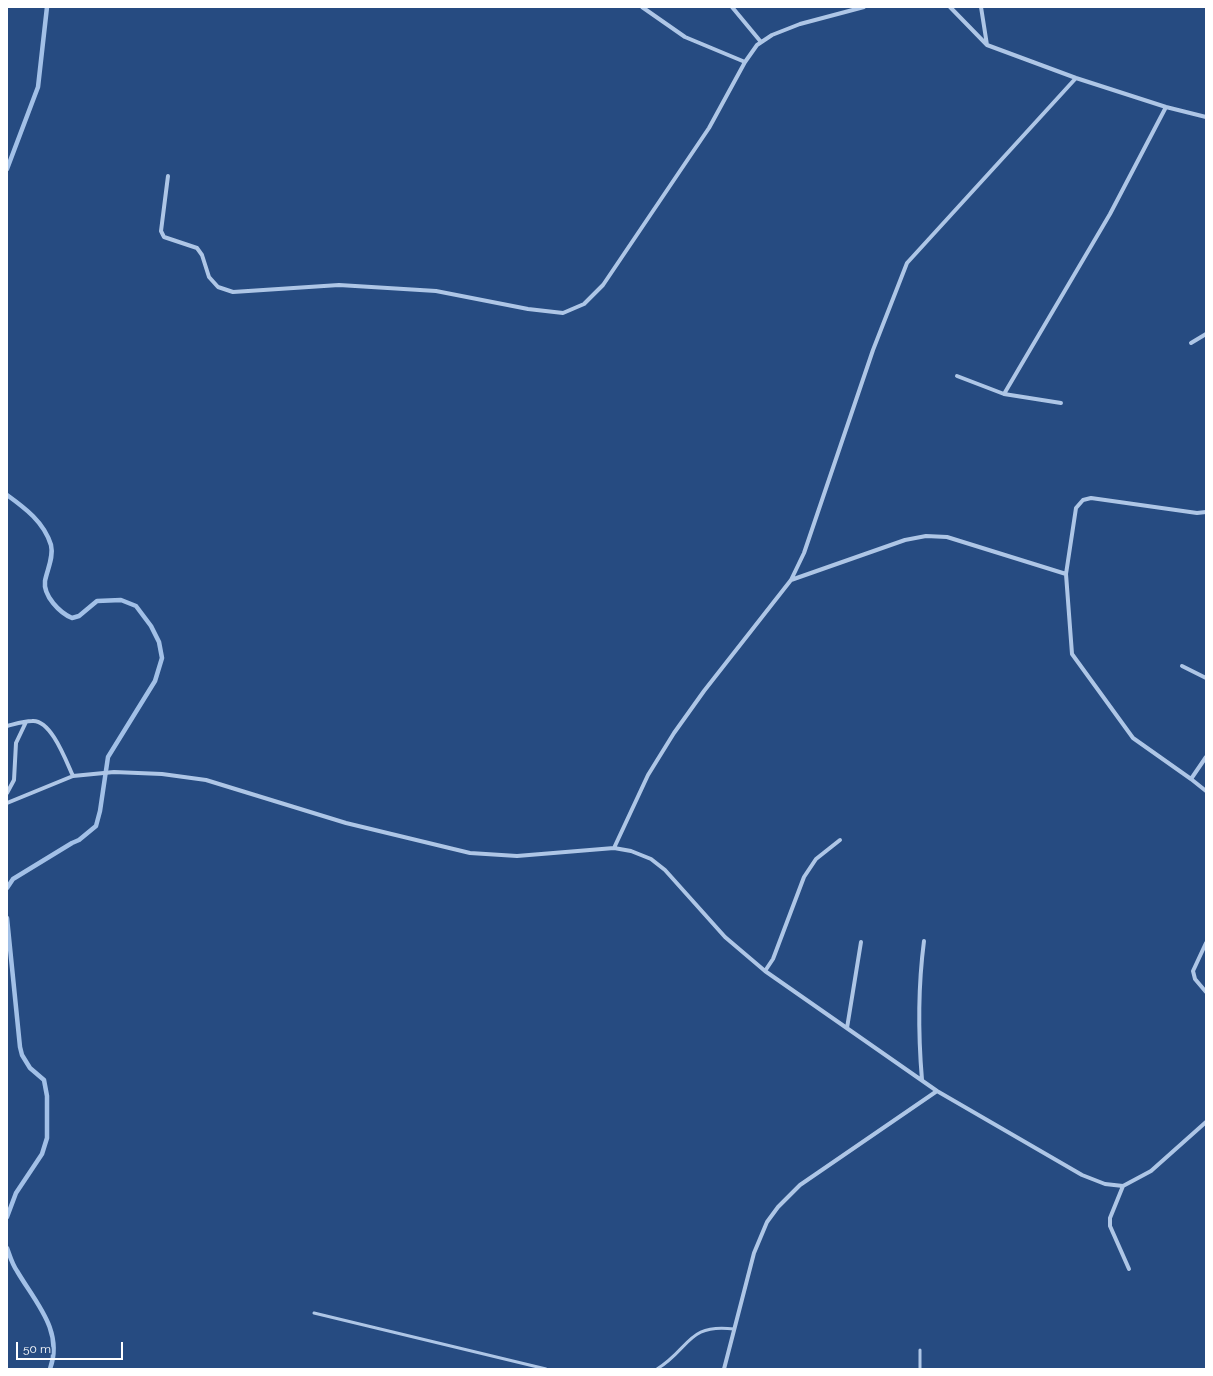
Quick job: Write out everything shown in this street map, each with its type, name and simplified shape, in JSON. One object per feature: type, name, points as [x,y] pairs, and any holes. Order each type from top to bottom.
[{"type":"street","points":[[642,7],[685,36],[745,62]]},
{"type":"street","points":[[732,7],[761,42]]},
{"type":"street","points":[[168,176],[161,231],[164,237],[197,248],[202,255],[209,277],[218,287],[228,290],[248,292],[339,285],[436,291],[528,309],[563,313],[584,304],[603,285],[709,128],[745,62],[761,42],[772,35],[800,24],[864,7]]},
{"type":"street","points":[[950,7],[987,45],[1076,78],[1166,107],[1206,117]]},
{"type":"street","points":[[981,7],[987,45]]},
{"type":"street","points":[[614,848],[648,775],[674,733],[704,691],[791,580],[804,553],[870,357],[907,263],[1076,78]]},
{"type":"street","points":[[1004,394],[1110,214],[1166,107]]},
{"type":"street","points":[[1191,343],[1206,334]]},
{"type":"street","points":[[957,376],[1004,394],[1062,403]]},
{"type":"street","points":[[1206,512],[1197,513],[1091,498],[1083,500],[1076,508],[1066,574],[1072,654],[1133,738],[1206,791]]},
{"type":"street","points":[[791,580],[905,540],[926,536],[947,537],[1066,574]]},
{"type":"street","points":[[1182,666],[1206,678]]},
{"type":"street","points":[[7,726],[32,720],[40,722],[52,734],[73,776]]},
{"type":"street","points":[[7,793],[14,780],[16,743],[26,722]]},
{"type":"street","points":[[1191,779],[1206,757]]},
{"type":"street","points":[[7,803],[73,776],[90,773],[114,772],[162,774],[206,780],[346,823],[470,853],[517,856],[614,848],[631,851],[651,859],[665,870],[725,937],[765,971],[937,1091],[1082,1175],[1105,1184],[1124,1186],[1151,1171],[1206,1122]]},
{"type":"street","points":[[765,971],[773,959],[804,877],[816,859],[840,840]]},
{"type":"street","points":[[922,1080],[919,1014],[920,973],[924,941]]},
{"type":"street","points":[[847,1028],[861,942]]},
{"type":"street","points":[[1206,943],[1193,971],[1195,980],[1206,992]]},
{"type":"street","points":[[724,1369],[754,1253],[768,1222],[778,1207],[800,1185],[937,1091]]},
{"type":"street","points":[[1124,1186],[1110,1218],[1110,1226],[1129,1269]]},
{"type":"lane","points":[[314,1313],[546,1369]]},
{"type":"lane","points":[[657,1369],[703,1330],[717,1327],[734,1329]]},
{"type":"lane","points":[[920,1350],[920,1369]]},
{"type":"waterway","points":[[7,169],[38,87],[47,7]]},
{"type":"waterway","points":[[7,495],[39,522],[48,537],[52,554],[45,581],[45,587],[53,603],[67,616],[72,618],[79,616],[97,601],[121,600],[136,606],[151,626],[159,642],[162,658],[155,681],[108,757],[100,811],[96,826],[79,840],[13,879],[7,888]]},
{"type":"waterway","points":[[7,918],[20,1047],[22,1055],[30,1068],[44,1080],[47,1096],[47,1138],[42,1154],[16,1193],[7,1217]]},
{"type":"waterway","points":[[7,1248],[14,1266],[46,1317],[53,1342],[53,1355],[50,1369]]}]
